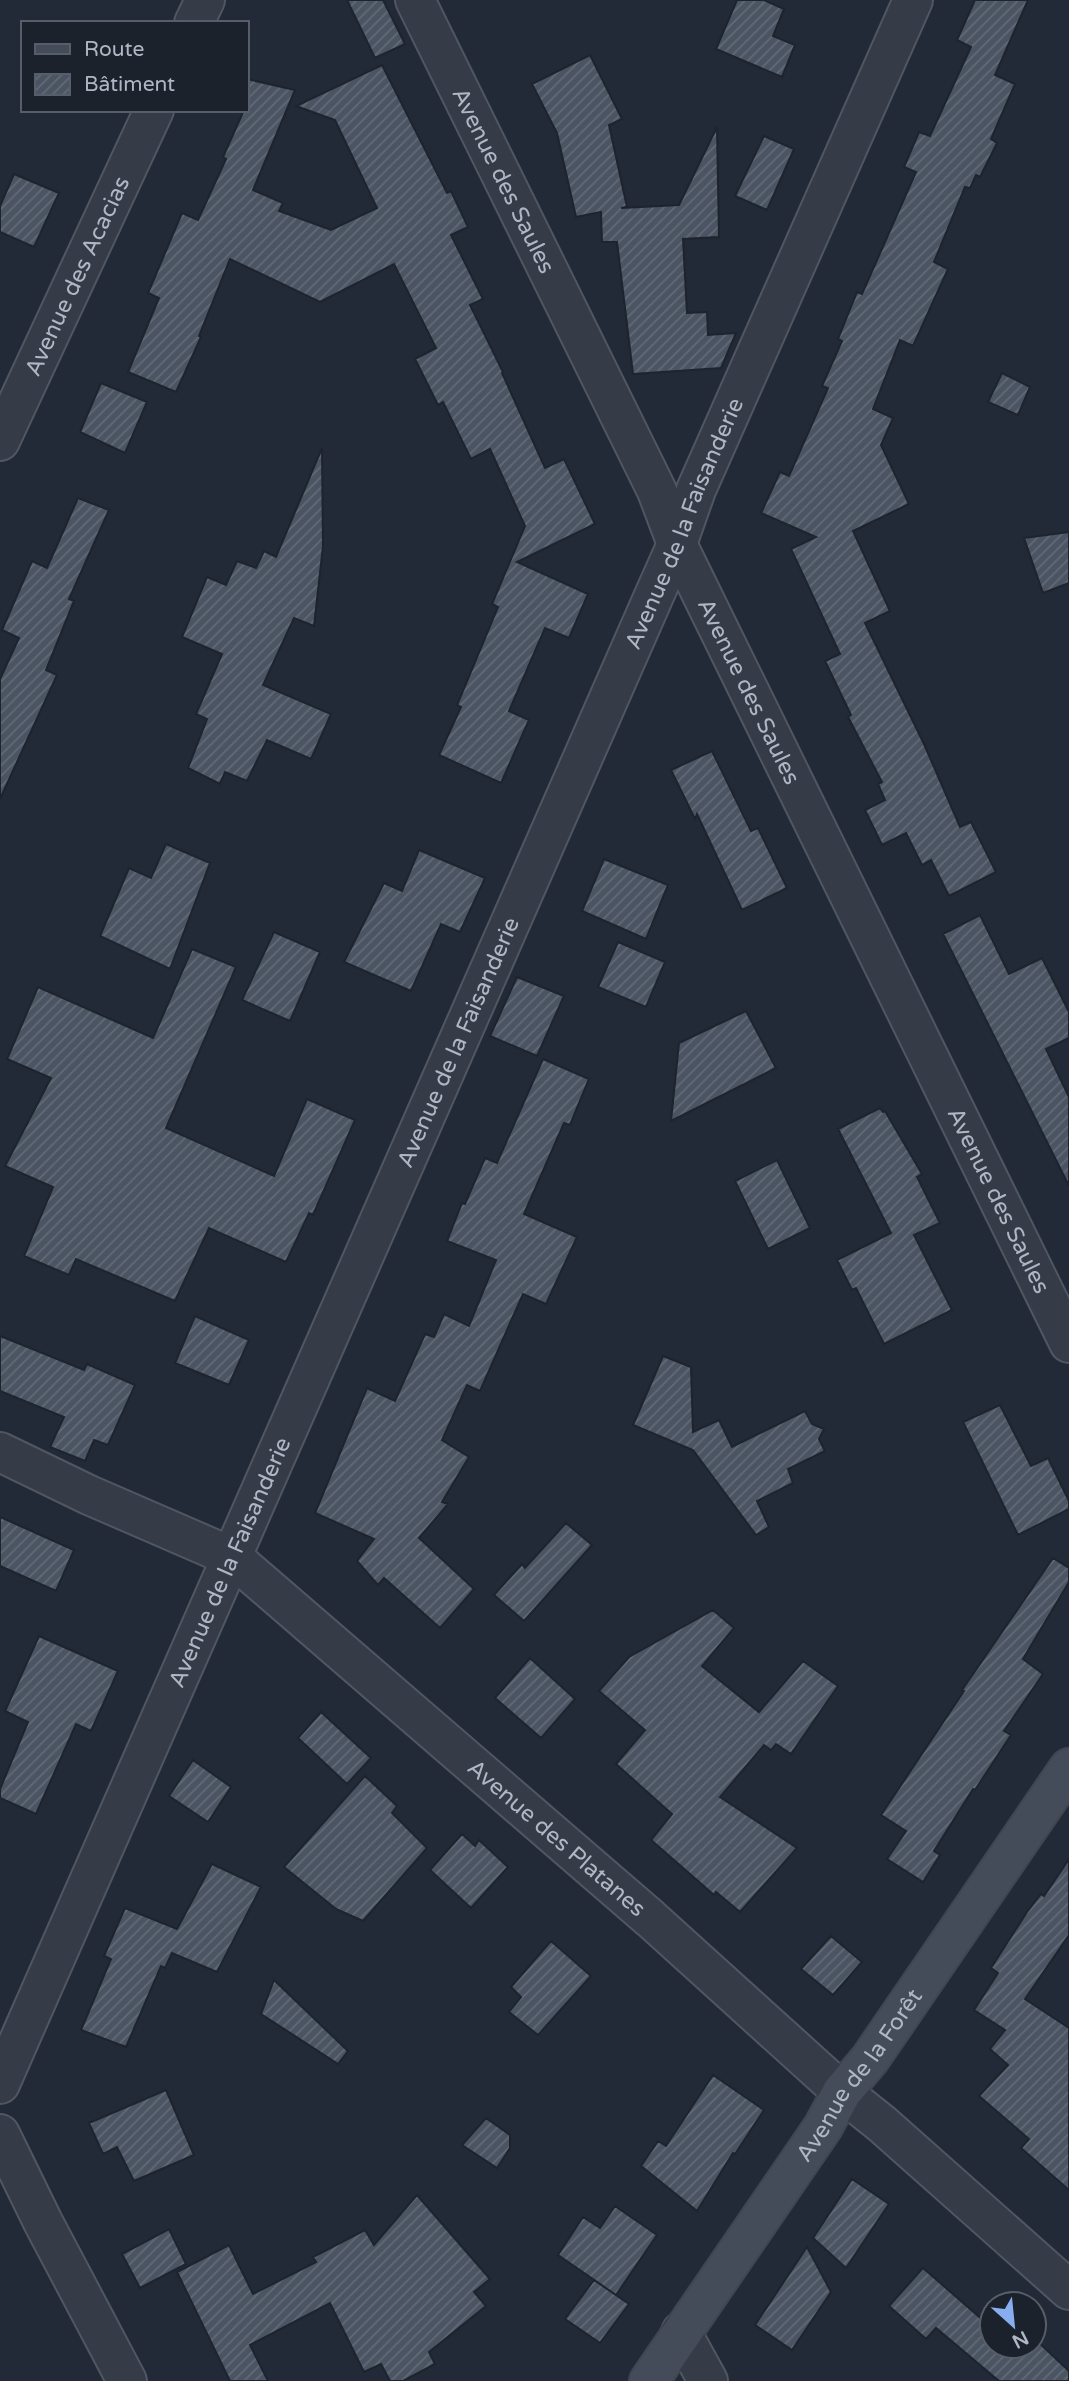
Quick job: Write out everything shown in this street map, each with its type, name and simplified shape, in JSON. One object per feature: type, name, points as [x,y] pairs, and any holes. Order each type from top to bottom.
[{"type":"street","points":[[195,21],[205,0]]},
{"type":"street","name":"Avenue des Saules","points":[[415,0],[657,491],[677,544],[1069,1343]]},
{"type":"street","name":"Avenue de la Faisanderie","points":[[0,2084],[677,544],[696,490],[913,0]]},
{"type":"street","name":"Avenue des Acacias","points":[[0,441],[153,112]]},
{"type":"street","name":"Avenue des Platanes","points":[[0,1452],[89,1495],[232,1557],[641,1910],[842,2092],[882,2124],[1069,2290]]},
{"type":"street","name":"Avenue de la Forêt","points":[[649,2381],[823,2127],[842,2092],[870,2059],[1069,1768]]},
{"type":"street","points":[[0,2134],[37,2211],[127,2381]]},
{"type":"street","points":[[681,2332],[708,2381]]},
{"type":"building","points":[[347,0],[383,0],[405,44],[375,58]]},
{"type":"building","points":[[737,0],[764,0],[784,9],[773,36],[795,45],[782,77],[716,49]]},
{"type":"building","points":[[975,0],[1028,0],[995,75],[1015,84],[991,139],[997,143],[980,177],[976,175],[970,188],[965,187],[934,262],[948,269],[913,346],[900,340],[873,409],[893,418],[881,445],[909,504],[853,531],[890,611],[865,623],[924,744],[960,827],[971,822],[996,872],[949,896],[931,860],[922,865],[906,833],[882,845],[865,810],[885,800],[878,784],[882,782],[848,717],[851,715],[825,661],[840,654],[791,549],[816,537],[761,513],[780,472],[789,476],[828,388],[822,386],[842,341],[838,339],[857,292],[862,294],[916,172],[904,167],[919,132],[930,136],[971,47],[957,40]]},
{"type":"building","points":[[590,55],[622,119],[609,125],[627,207],[621,208],[679,205],[717,127],[719,237],[683,239],[687,313],[707,312],[708,335],[736,333],[721,368],[633,374],[617,242],[602,242],[601,212],[576,217],[557,133],[532,84]]},
{"type":"building","points":[[382,65],[447,193],[451,191],[468,227],[451,235],[483,299],[470,305],[545,468],[564,459],[595,524],[517,562],[588,594],[569,638],[545,628],[509,711],[529,720],[501,783],[439,755],[461,707],[457,705],[498,607],[492,604],[525,526],[490,449],[471,459],[443,402],[438,405],[415,359],[436,348],[394,264],[320,302],[230,259],[199,336],[201,337],[176,392],[128,372],[159,298],[148,293],[182,213],[198,220],[226,159],[223,157],[243,112],[248,112],[248,79],[295,90],[253,190],[283,203],[279,211],[331,230],[377,208],[335,120],[296,106]]},
{"type":"building","points":[[764,136],[794,149],[767,210],[735,196]]},
{"type":"building","points":[[14,174],[59,193],[34,247],[0,232],[0,206]]},
{"type":"building","points":[[1002,373],[1030,387],[1018,415],[988,402]]},
{"type":"building","points":[[101,383],[147,402],[125,453],[80,432]]},
{"type":"building","points":[[322,448],[323,546],[314,626],[294,618],[263,685],[331,714],[311,759],[267,740],[247,781],[225,772],[220,784],[188,768],[207,719],[196,714],[222,654],[182,637],[207,577],[226,585],[237,561],[256,568],[264,551],[276,557]]},
{"type":"building","points":[[78,498],[109,510],[69,599],[74,601],[46,670],[57,675],[0,799],[0,679],[19,638],[2,630],[32,561],[47,568]]},
{"type":"building","points":[[1069,532],[1069,583],[1043,593],[1024,538]]},
{"type":"building","points":[[712,751],[751,831],[758,828],[787,888],[742,910],[697,814],[695,819],[671,770]]},
{"type":"building","points":[[166,844],[210,863],[170,969],[100,936],[129,868],[151,878]]},
{"type":"building","points":[[419,850],[485,878],[460,932],[441,924],[411,991],[344,962],[384,883],[402,891]]},
{"type":"building","points":[[604,859],[668,885],[646,939],[582,911]]},
{"type":"building","points":[[980,915],[1009,974],[1042,958],[1069,1012],[1069,1038],[1046,1049],[1069,1097],[1069,1186],[943,934]]},
{"type":"building","points":[[274,932],[320,952],[290,1021],[242,1000]]},
{"type":"building","points":[[618,942],[665,962],[646,1007],[598,987]]},
{"type":"building","points":[[192,949],[236,967],[166,1128],[274,1176],[307,1099],[355,1120],[313,1215],[309,1213],[286,1262],[209,1228],[175,1301],[76,1259],[69,1275],[24,1256],[53,1187],[5,1166],[51,1078],[7,1059],[38,987],[153,1038]]},
{"type":"building","points":[[517,977],[564,996],[537,1056],[490,1036]]},
{"type":"building","points":[[746,1011],[776,1068],[671,1121],[679,1043]]},
{"type":"building","points":[[543,1059],[589,1079],[570,1125],[564,1123],[524,1214],[577,1237],[546,1304],[523,1294],[480,1391],[467,1385],[442,1440],[469,1457],[442,1502],[448,1504],[419,1538],[474,1589],[440,1628],[384,1578],[378,1585],[357,1561],[374,1539],[315,1513],[367,1388],[395,1401],[425,1334],[434,1337],[444,1314],[469,1326],[496,1260],[447,1241],[462,1203],[465,1204],[485,1158],[497,1163]]},
{"type":"building","points":[[880,1108],[885,1111],[922,1174],[917,1177],[940,1223],[914,1235],[952,1310],[884,1344],[856,1288],[852,1290],[837,1260],[891,1233],[838,1129]]},
{"type":"building","points":[[777,1160],[810,1228],[768,1249],[735,1181]]},
{"type":"building","points":[[195,1316],[249,1340],[229,1385],[175,1363]]},
{"type":"building","points":[[0,1336],[84,1370],[87,1364],[135,1385],[108,1445],[94,1440],[85,1461],[50,1447],[64,1417],[0,1391]]},
{"type":"building","points":[[663,1356],[691,1367],[693,1432],[719,1420],[732,1447],[805,1411],[812,1424],[824,1429],[819,1439],[825,1451],[788,1469],[793,1483],[757,1501],[769,1527],[756,1535],[693,1450],[633,1425]]},
{"type":"building","points":[[1000,1405],[1031,1466],[1048,1458],[1069,1501],[1069,1509],[1018,1535],[963,1422]]},
{"type":"building","points":[[0,1517],[74,1550],[56,1591],[0,1566]]},
{"type":"building","points":[[566,1523],[592,1545],[524,1621],[494,1595],[522,1564],[525,1568]]},
{"type":"building","points":[[1053,1558],[1069,1568],[1069,1582],[1023,1659],[1043,1674],[1004,1731],[1011,1735],[934,1851],[940,1855],[923,1882],[887,1859],[906,1831],[881,1815],[964,1691],[962,1690]]},
{"type":"building","points":[[713,1610],[734,1628],[702,1666],[759,1712],[803,1661],[838,1686],[791,1754],[776,1744],[771,1750],[764,1745],[720,1797],[797,1848],[740,1912],[716,1892],[714,1895],[651,1840],[672,1814],[616,1764],[645,1730],[599,1691],[629,1657]]},
{"type":"building","points":[[39,1636],[118,1671],[91,1731],[76,1724],[36,1814],[0,1798],[0,1789],[28,1722],[5,1711]]},
{"type":"building","points":[[530,1658],[575,1699],[541,1738],[495,1698]]},
{"type":"building","points":[[321,1712],[371,1758],[347,1784],[298,1738]]},
{"type":"building","points":[[193,1760],[231,1787],[208,1822],[169,1796]]},
{"type":"building","points":[[365,1776],[397,1806],[392,1813],[427,1848],[363,1921],[336,1909],[284,1867]]},
{"type":"building","points":[[462,1834],[475,1846],[479,1840],[508,1867],[471,1908],[430,1870]]},
{"type":"building","points":[[1069,1859],[1069,1935],[1025,1999],[1069,2028],[1069,2190],[1021,2148],[1029,2139],[979,2096],[1008,2065],[990,2049],[1005,2030],[974,2010],[998,1973],[991,1968],[1027,1912],[1041,1894],[1044,1896]]},
{"type":"building","points":[[212,1864],[261,1887],[217,1972],[172,1953],[165,1968],[161,1966],[126,2047],[81,2030],[111,1959],[104,1956],[125,1908],[177,1929]]},
{"type":"building","points":[[831,1936],[862,1962],[833,1995],[801,1969]]},
{"type":"building","points":[[551,1941],[591,1976],[538,2035],[509,2012],[521,1997],[511,1987]]},
{"type":"building","points":[[274,1980],[348,2051],[338,2064],[261,2014]]},
{"type":"building","points":[[713,2075],[764,2110],[697,2211],[641,2166],[658,2141],[666,2146]]},
{"type":"building","points":[[166,2090],[194,2155],[134,2181],[117,2147],[103,2154],[89,2123]]},
{"type":"building","points":[[486,2118],[510,2135],[510,2148],[497,2168],[462,2145]]},
{"type":"building","points":[[852,2179],[889,2204],[846,2268],[813,2238]]},
{"type":"building","points":[[417,2195],[490,2279],[474,2292],[486,2306],[429,2352],[435,2364],[403,2381],[390,2381],[381,2364],[364,2372],[330,2303],[250,2345],[268,2381],[230,2381],[177,2272],[229,2245],[253,2294],[316,2262],[313,2257],[365,2230],[374,2245]]},
{"type":"building","points":[[615,2206],[657,2235],[616,2295],[558,2255],[583,2217],[600,2228]]},
{"type":"building","points":[[169,2229],[186,2264],[140,2288],[122,2254]]},
{"type":"building","points":[[807,2247],[831,2292],[792,2350],[755,2325]]},
{"type":"building","points":[[923,2268],[978,2316],[978,2360],[1048,2360],[1048,2351],[1069,2371],[1069,2381],[999,2381],[936,2328],[926,2339],[889,2306]]},
{"type":"building","points":[[594,2280],[629,2304],[600,2343],[565,2319]]}]
